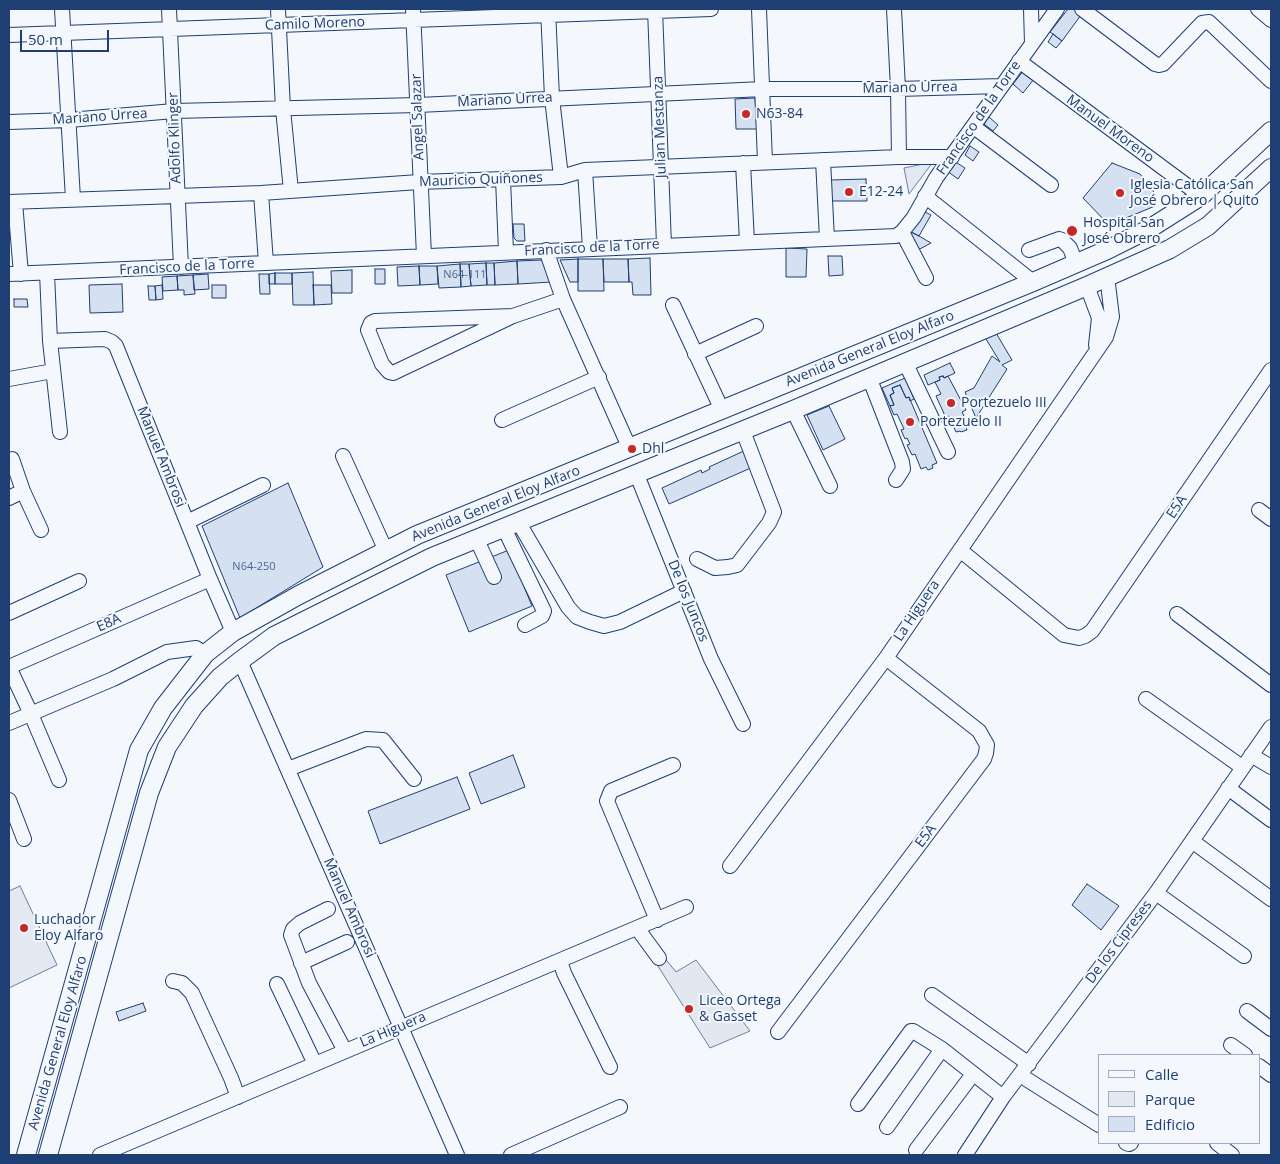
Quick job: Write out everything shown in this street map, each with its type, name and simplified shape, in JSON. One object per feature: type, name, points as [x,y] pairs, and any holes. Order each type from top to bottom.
[{"type":"main road","name":"Avenida General Eloy Alfaro","points":[[26,1155],[139,750],[163,708],[205,654],[233,632],[299,595],[417,536],[1034,282],[1149,230],[1201,196],[1271,131]]},
{"type":"main road","name":"Avenida General Eloy Alfaro","points":[[48,1155],[149,793],[167,747],[194,706],[220,677],[274,636],[309,617],[432,558],[743,431],[1170,249],[1208,226],[1271,168]]},
{"type":"street","points":[[62,9],[73,199]]},
{"type":"street","name":"Adolfo Klinger","points":[[169,9],[181,267]]},
{"type":"street","points":[[278,9],[283,108],[291,192]]},
{"type":"street","name":"Camilo Moreno","points":[[9,35],[279,25],[414,14],[711,9]]},
{"type":"street","points":[[759,9],[765,162]]},
{"type":"street","points":[[894,9],[899,157]]},
{"type":"street","points":[[1031,9],[1032,42]]},
{"type":"street","name":"Francisco de la Torre","points":[[15,274],[896,236],[902,232],[914,217],[952,157],[1057,9]]},
{"type":"street","points":[[1082,9],[1155,64],[1159,65],[1163,64],[1202,23],[1208,22],[1271,81]]},
{"type":"street","points":[[1258,9],[1271,20]]},
{"type":"street","name":"Julian Mestanza","points":[[655,10],[664,245]]},
{"type":"street","points":[[548,12],[552,98],[561,177]]},
{"type":"street","name":"Angel Salazar","points":[[414,14],[419,182],[424,256]]},
{"type":"street","name":"Manuel Moreno","points":[[1019,62],[1201,196]]},
{"type":"street","name":"Mariano Urrea","points":[[9,122],[69,120],[174,111],[418,105],[763,89],[898,90],[1001,86]]},
{"type":"street","points":[[974,127],[1050,185]]},
{"type":"street","name":"Mauricio Quiñones","points":[[12,202],[291,192],[419,182],[561,177],[585,170],[899,157],[952,157]]},
{"type":"street","points":[[823,160],[828,239]]},
{"type":"street","points":[[742,163],[747,242]]},
{"type":"street","points":[[585,170],[590,248]]},
{"type":"street","points":[[503,179],[506,252]]},
{"type":"street","points":[[261,193],[266,263]]},
{"type":"street","points":[[926,196],[1034,282]]},
{"type":"street","points":[[12,202],[15,274]]},
{"type":"street","points":[[902,232],[926,278]]},
{"type":"street","points":[[1029,250],[1059,239],[1070,248],[1076,264]]},
{"type":"street","points":[[546,250],[564,299],[630,449]]},
{"type":"street","points":[[47,273],[50,341],[60,432]]},
{"type":"street","name":"La Higuera","points":[[730,866],[886,658],[1095,350],[1106,337],[1112,317],[1107,276]]},
{"type":"street","name":"La Higuera","points":[[1087,286],[1099,318],[1099,331],[1095,350]]},
{"type":"street","points":[[513,316],[375,321],[368,326],[368,334],[382,364],[389,372],[398,372],[513,316],[564,299]]},
{"type":"street","points":[[673,305],[722,410]]},
{"type":"street","points":[[695,354],[756,326]]},
{"type":"street","name":"Manuel Ambrosi","points":[[50,341],[105,339],[116,346],[233,632]]},
{"type":"street","points":[[905,362],[948,452]]},
{"type":"street","name":"E5A","points":[[960,550],[1064,635],[1079,638],[1085,636],[1092,631],[1271,370]]},
{"type":"street","points":[[9,378],[53,371]]},
{"type":"street","points":[[502,420],[599,377]]},
{"type":"street","points":[[869,377],[902,462],[903,469],[896,480]]},
{"type":"street","points":[[793,410],[830,486]]},
{"type":"street","points":[[697,559],[715,568],[736,565],[769,523],[774,512],[743,431]]},
{"type":"street","points":[[343,456],[386,551]]},
{"type":"street","points":[[12,459],[23,491],[41,530]]},
{"type":"street","name":"De los Juncos","points":[[637,475],[711,659],[743,724]]},
{"type":"street","points":[[187,522],[262,485]]},
{"type":"street","points":[[9,498],[23,491]]},
{"type":"street","points":[[1259,510],[1271,519]]},
{"type":"street","points":[[511,525],[568,607],[577,617],[590,622],[604,626],[620,622],[684,591]]},
{"type":"street","points":[[511,525],[544,611],[542,616],[525,625]]},
{"type":"street","points":[[476,540],[494,577]]},
{"type":"street","name":"E8A","points":[[9,667],[210,579]]},
{"type":"street","points":[[9,612],[79,581]]},
{"type":"street","points":[[1177,614],[1271,685]]},
{"type":"street","points":[[9,723],[113,679],[167,652],[185,648],[196,648],[205,654]]},
{"type":"street","name":"E5A","points":[[778,1032],[984,759],[986,753],[986,745],[980,731],[886,658]]},
{"type":"street","name":"Manuel Ambrosi","points":[[240,661],[457,1155]]},
{"type":"street","points":[[9,667],[59,780]]},
{"type":"street","points":[[1146,699],[1242,767]]},
{"type":"street","name":"De los Cipreses","points":[[969,1154],[1003,1097],[1156,893],[1271,727]]},
{"type":"street","points":[[288,769],[366,738],[383,740],[414,779]]},
{"type":"street","points":[[1251,755],[1271,767]]},
{"type":"street","points":[[657,920],[607,801],[611,791],[672,765]]},
{"type":"street","points":[[1228,788],[1271,820]]},
{"type":"street","points":[[9,800],[24,839]]},
{"type":"street","points":[[1192,841],[1271,899]]},
{"type":"street","points":[[1156,893],[1244,956]]},
{"type":"street","name":"La Higuera","points":[[100,1155],[657,920],[686,906]]},
{"type":"street","points":[[328,909],[300,923],[293,929],[291,935],[316,998],[345,1051]]},
{"type":"street","points":[[637,928],[659,958]]},
{"type":"street","points":[[301,963],[347,942]]},
{"type":"street","points":[[560,960],[564,973],[610,1067]]},
{"type":"street","points":[[173,980],[182,983],[192,993],[238,1097]]},
{"type":"street","points":[[277,984],[315,1064]]},
{"type":"street","points":[[932,995],[1024,1070],[1098,1124]]},
{"type":"street","points":[[1247,1011],[1271,1028]]},
{"type":"street","points":[[858,1104],[912,1031],[917,1032],[942,1049],[1003,1097]]},
{"type":"street","points":[[1231,1045],[1244,1054]]},
{"type":"street","points":[[887,1126],[942,1049]]},
{"type":"street","points":[[1260,1067],[1271,1075]]},
{"type":"street","points":[[916,1150],[973,1074]]},
{"type":"street","points":[[511,1155],[620,1107]]},
{"type":"street","points":[[1218,1144],[1232,1155]]},
{"type":"green space","points":[[933,162],[909,194],[904,168]]},
{"type":"green space","name":"Luchador Eloy Alfaro","points":[[20,886],[57,965],[9,988],[9,891]]},
{"type":"shaded area","points":[[663,956],[676,972],[696,960],[750,1031],[710,1048],[656,963]]},
{"type":"building","points":[[1068,9],[1073,9],[1081,15],[1062,41],[1050,32]]},
{"type":"building","points":[[1053,34],[1062,41],[1056,48],[1048,42]]},
{"type":"building","points":[[1024,70],[1034,79],[1023,93],[1013,84]]},
{"type":"building","name":"N63-84","points":[[755,98],[757,129],[736,129],[735,99]]},
{"type":"building","points":[[989,117],[998,125],[993,131],[984,124]]},
{"type":"building","points":[[970,146],[979,152],[973,161],[965,155]]},
{"type":"building","points":[[954,161],[965,168],[958,179],[947,171]]},
{"type":"building","name":"Iglesia Católica San José Obrero | Quito","points":[[1112,163],[1140,174],[1153,189],[1155,206],[1109,225],[1083,198]]},
{"type":"building","name":"E12-24","points":[[866,179],[867,201],[831,201],[830,180]]},
{"type":"building","points":[[923,211],[931,215],[919,236],[911,232]]},
{"type":"building","points":[[513,224],[524,224],[525,241],[517,241],[514,238]]},
{"type":"building","points":[[911,232],[931,243],[918,250],[909,236]]},
{"type":"building","points":[[786,248],[807,249],[806,277],[786,277]]},
{"type":"building","points":[[828,256],[842,256],[843,275],[829,276]]},
{"type":"building","points":[[650,258],[651,295],[633,295],[632,282],[629,282],[628,259]]},
{"type":"building","points":[[578,259],[578,282],[570,282],[560,260]]},
{"type":"building","points":[[578,259],[603,259],[604,291],[578,291]]},
{"type":"building","points":[[603,259],[628,259],[629,282],[604,282]]},
{"type":"building","points":[[543,260],[552,282],[518,284],[517,261]]},
{"type":"building","points":[[517,261],[518,284],[495,285],[494,263]]},
{"type":"building","points":[[486,263],[494,263],[495,285],[487,285]]},
{"type":"building","points":[[486,263],[487,285],[471,286],[469,264]]},
{"type":"building","points":[[460,264],[461,287],[439,288],[437,266]]},
{"type":"building","points":[[460,264],[469,264],[471,286],[461,287]]},
{"type":"building","points":[[419,266],[420,285],[398,286],[397,267]]},
{"type":"building","points":[[419,266],[437,266],[438,284],[420,285]]},
{"type":"building","points":[[375,269],[385,269],[385,284],[375,284]]},
{"type":"building","points":[[352,270],[352,293],[332,293],[331,271]]},
{"type":"building","points":[[313,272],[314,305],[293,305],[292,273]]},
{"type":"building","points":[[275,273],[275,284],[269,284],[269,274]]},
{"type":"building","points":[[275,273],[292,273],[292,284],[275,284]]},
{"type":"building","points":[[208,274],[209,289],[194,290],[193,275]]},
{"type":"building","points":[[259,274],[269,274],[270,294],[260,294]]},
{"type":"building","points":[[193,275],[195,294],[184,295],[184,290],[178,290],[177,276]]},
{"type":"building","points":[[177,276],[178,290],[163,291],[162,277]]},
{"type":"building","points":[[122,284],[123,312],[90,313],[89,285]]},
{"type":"building","points":[[162,285],[163,299],[156,300],[155,286]]},
{"type":"building","points":[[212,285],[226,285],[226,298],[212,298]]},
{"type":"building","points":[[313,285],[331,285],[332,304],[314,305]]},
{"type":"building","points":[[148,286],[155,286],[156,300],[149,300]]},
{"type":"building","points":[[14,299],[27,299],[28,307],[14,307]]},
{"type":"building","points":[[996,333],[1012,360],[1002,365],[1007,369],[976,418],[965,392],[974,388],[992,356],[1000,362],[986,339]]},
{"type":"building","points":[[950,363],[955,373],[944,378],[943,376],[939,377],[940,380],[928,385],[924,375]]},
{"type":"building","name":"Portezuelo III","points":[[943,376],[944,378],[948,376],[966,410],[962,412],[969,426],[966,427],[967,430],[956,432],[949,416],[946,418],[936,396],[941,394],[935,382],[940,380],[939,377]]},
{"type":"building","points":[[905,378],[914,399],[910,401],[909,397],[906,398],[900,385],[892,388],[894,393],[890,395],[894,405],[890,406],[882,388]]},
{"type":"building","name":"Portezuelo II","points":[[900,385],[906,398],[909,397],[937,463],[928,470],[926,467],[921,469],[915,454],[912,455],[907,445],[910,444],[907,438],[905,439],[901,430],[904,429],[897,414],[894,415],[890,406],[894,405],[890,395],[894,393],[892,388]]},
{"type":"building","points":[[829,406],[845,439],[823,450],[807,415]]},
{"type":"building","points":[[746,450],[753,467],[669,504],[662,488],[701,470],[702,473],[710,469],[709,467]]},
{"type":"building","points":[[288,483],[323,567],[240,618],[202,526]]},
{"type":"building","points":[[509,550],[532,606],[469,632],[446,575]]},
{"type":"building","points":[[513,755],[525,787],[481,804],[469,773]]},
{"type":"building","points":[[457,777],[470,809],[380,844],[368,811]]},
{"type":"building","points":[[1087,884],[1119,906],[1101,930],[1072,905]]},
{"type":"building","points":[[143,1003],[146,1011],[119,1021],[116,1012]]},
{"type":"place","name":"N63-84","points":[[746,114]]},
{"type":"place","name":"E12-24","points":[[849,192]]},
{"type":"place","name":"Iglesia Católica San José Obrero | Quito","points":[[1120,193]]},
{"type":"place","name":"Hospital San José Obrero","points":[[1072,231]]},
{"type":"place","name":"Portezuelo III","points":[[951,403]]},
{"type":"place","name":"Portezuelo II","points":[[910,422]]},
{"type":"place","name":"Dhl","points":[[632,449]]},
{"type":"place","name":"Luchador Eloy Alfaro","points":[[24,928]]},
{"type":"place","name":"Liceo Ortega & Gasset","points":[[689,1009]]}]
